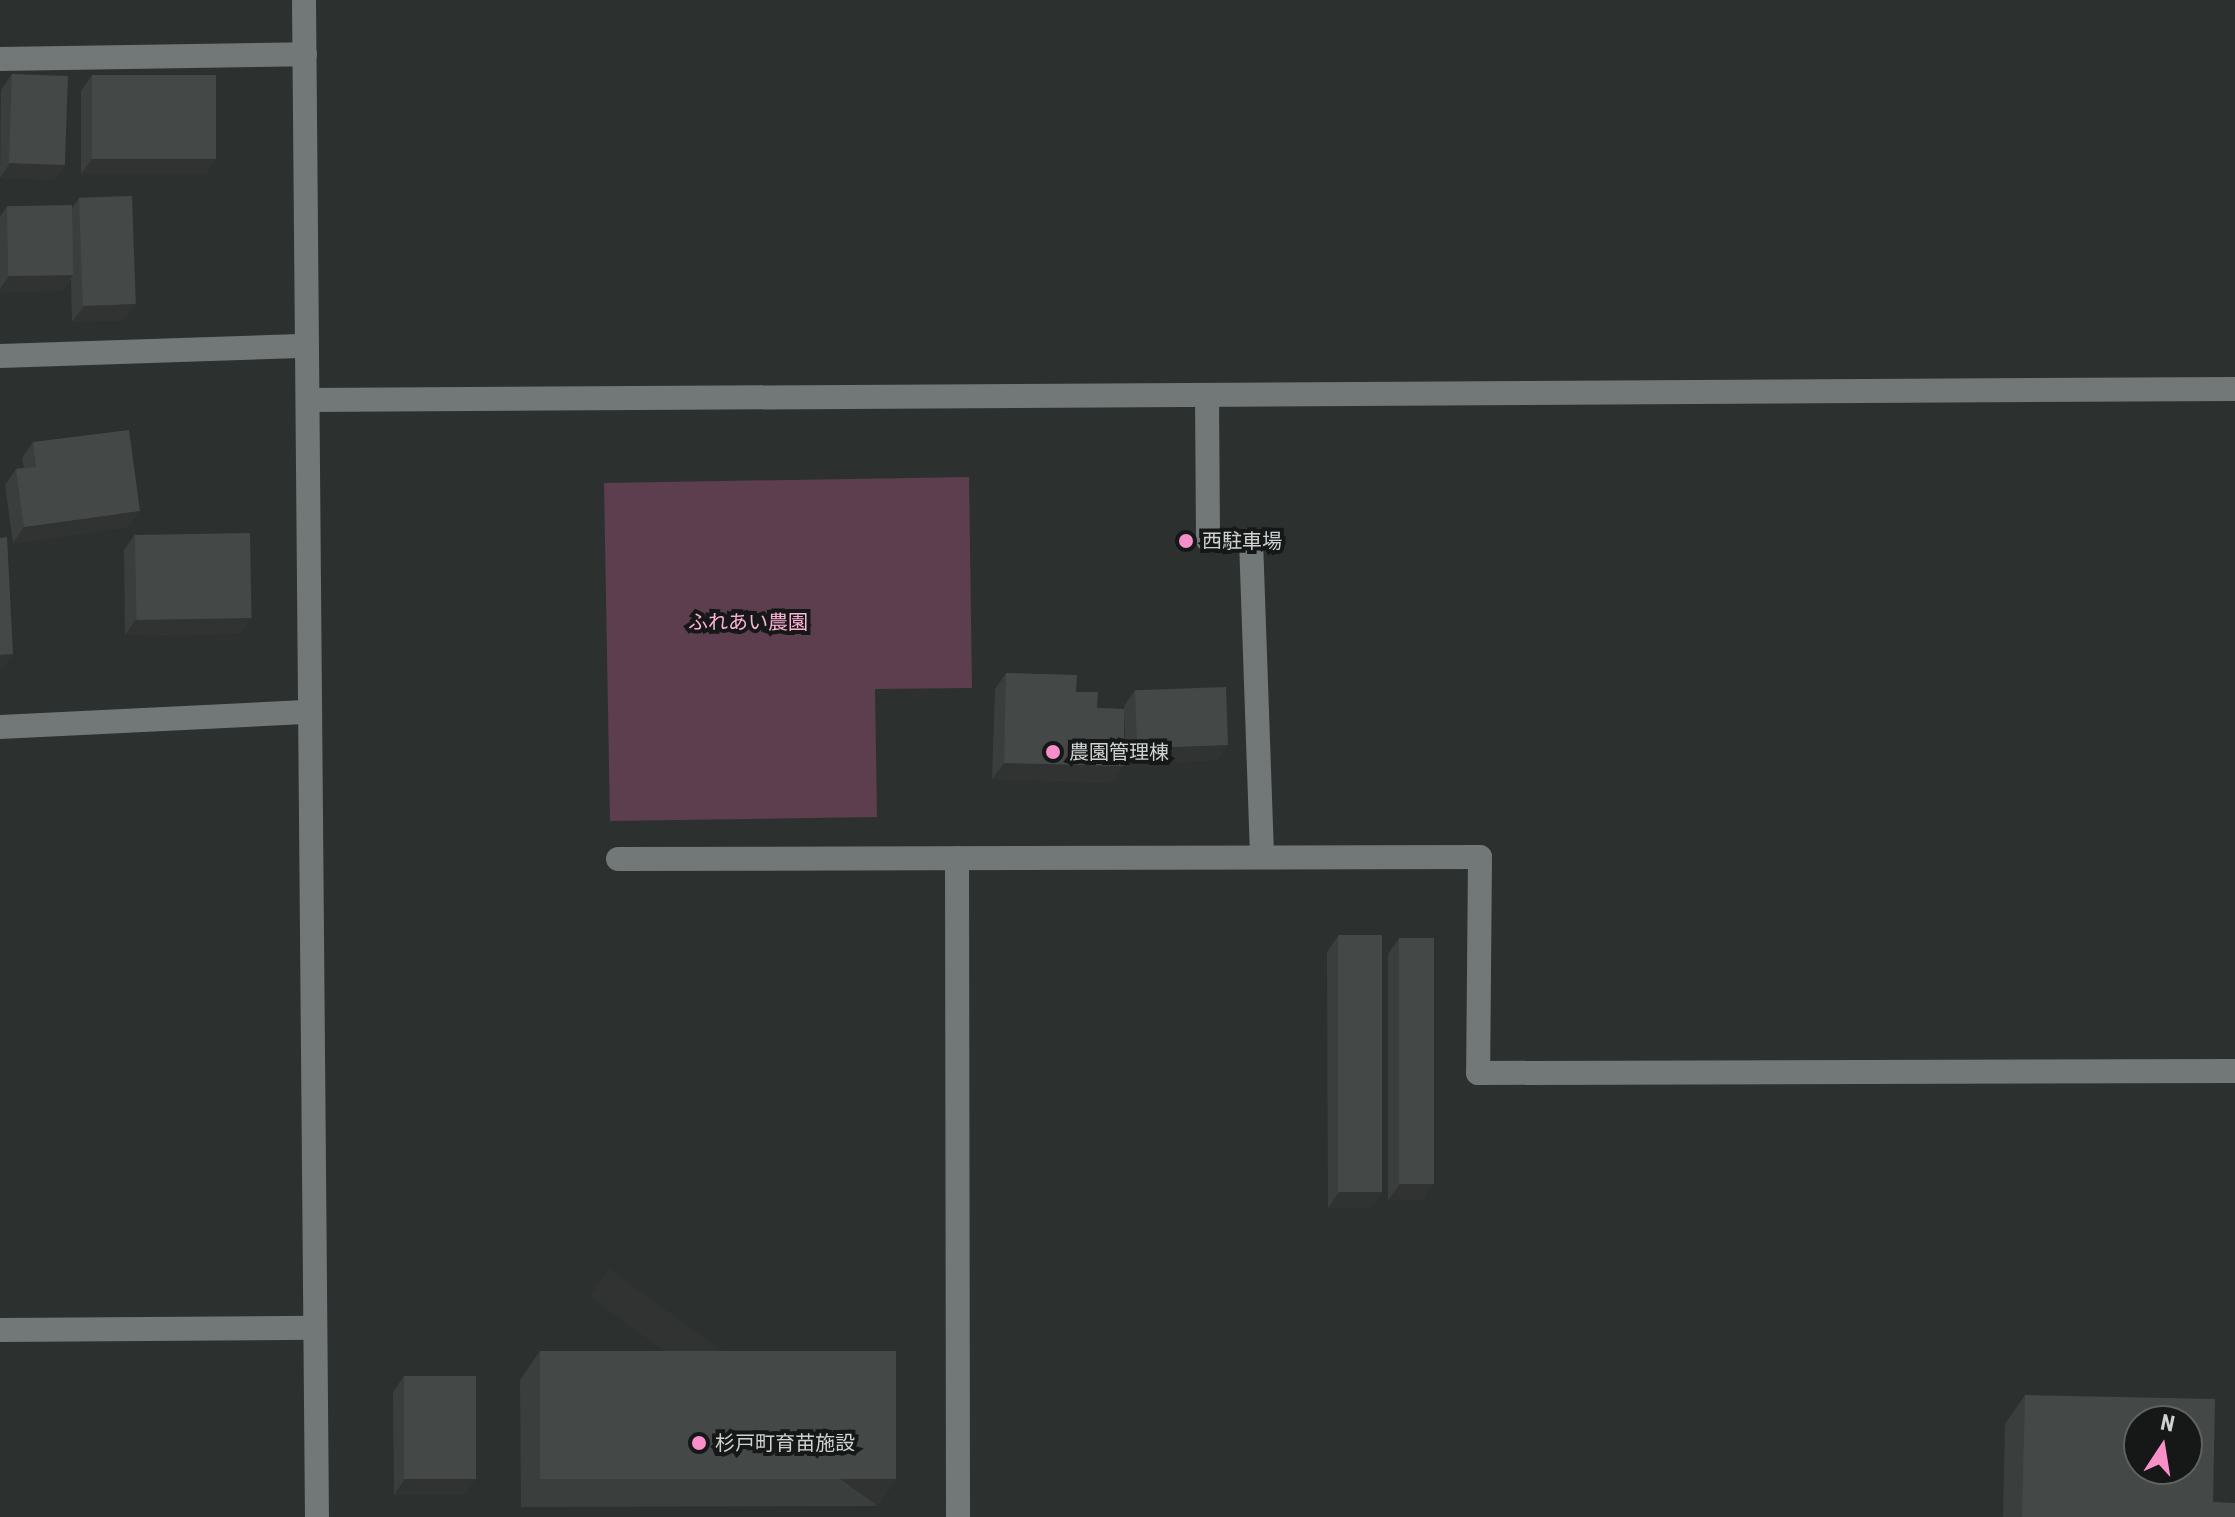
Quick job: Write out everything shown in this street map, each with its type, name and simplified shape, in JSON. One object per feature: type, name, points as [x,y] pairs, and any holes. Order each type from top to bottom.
[{"type":"street","points":[[304,0],[317,1517]]},
{"type":"street","points":[[0,59],[305,54]]},
{"type":"street","points":[[0,356],[307,346]]},
{"type":"street","points":[[308,400],[2235,389]]},
{"type":"street","points":[[1207,395],[1208,540]]},
{"type":"street","points":[[1251,540],[1262,857]]},
{"type":"street","points":[[0,727],[310,712]]},
{"type":"street","points":[[618,859],[1480,857],[1478,1073],[2235,1071]]},
{"type":"street","points":[[957,858],[958,1517]]},
{"type":"street","points":[[0,1330],[315,1328]]},
{"type":"green space","name":"ふれあい農園","points":[[969,477],[972,688],[875,689],[877,817],[610,821],[604,483]]},
{"type":"building","points":[[12,74],[68,76],[65,165],[9,163]]},
{"type":"building","points":[[92,75],[216,75],[216,159],[92,159]]},
{"type":"building","points":[[132,196],[136,304],[83,306],[79,198]]},
{"type":"building","points":[[72,205],[73,275],[8,276],[7,206]]},
{"type":"building","points":[[129,430],[140,511],[24,527],[16,469],[36,467],[33,442]]},
{"type":"building","points":[[250,533],[251,618],[137,620],[135,535]]},
{"type":"building","points":[[7,537],[13,654],[0,655],[0,538]]},
{"type":"building","name":"農園管理棟","points":[[1006,673],[1077,675],[1076,692],[1098,692],[1097,708],[1124,709],[1124,766],[1004,763]]},
{"type":"building","points":[[1226,687],[1228,745],[1137,748],[1135,690]]},
{"type":"building","points":[[1338,935],[1382,935],[1382,1192],[1338,1192]]},
{"type":"building","points":[[1399,938],[1434,938],[1434,1184],[1399,1184]]},
{"type":"building","name":"杉戸町育苗施設","points":[[540,1351],[896,1351],[896,1479],[540,1479]]},
{"type":"building","points":[[404,1376],[476,1376],[476,1479],[404,1479]]},
{"type":"building","points":[[2025,1395],[2215,1399],[2213,1502],[2235,1503],[2235,1517],[2022,1517]]},
{"type":"place","name":"西駐車場","points":[[1186,541]]},
{"type":"place","name":"農園管理棟","points":[[1053,752]]},
{"type":"place","name":"杉戸町育苗施設","points":[[699,1443]]}]
